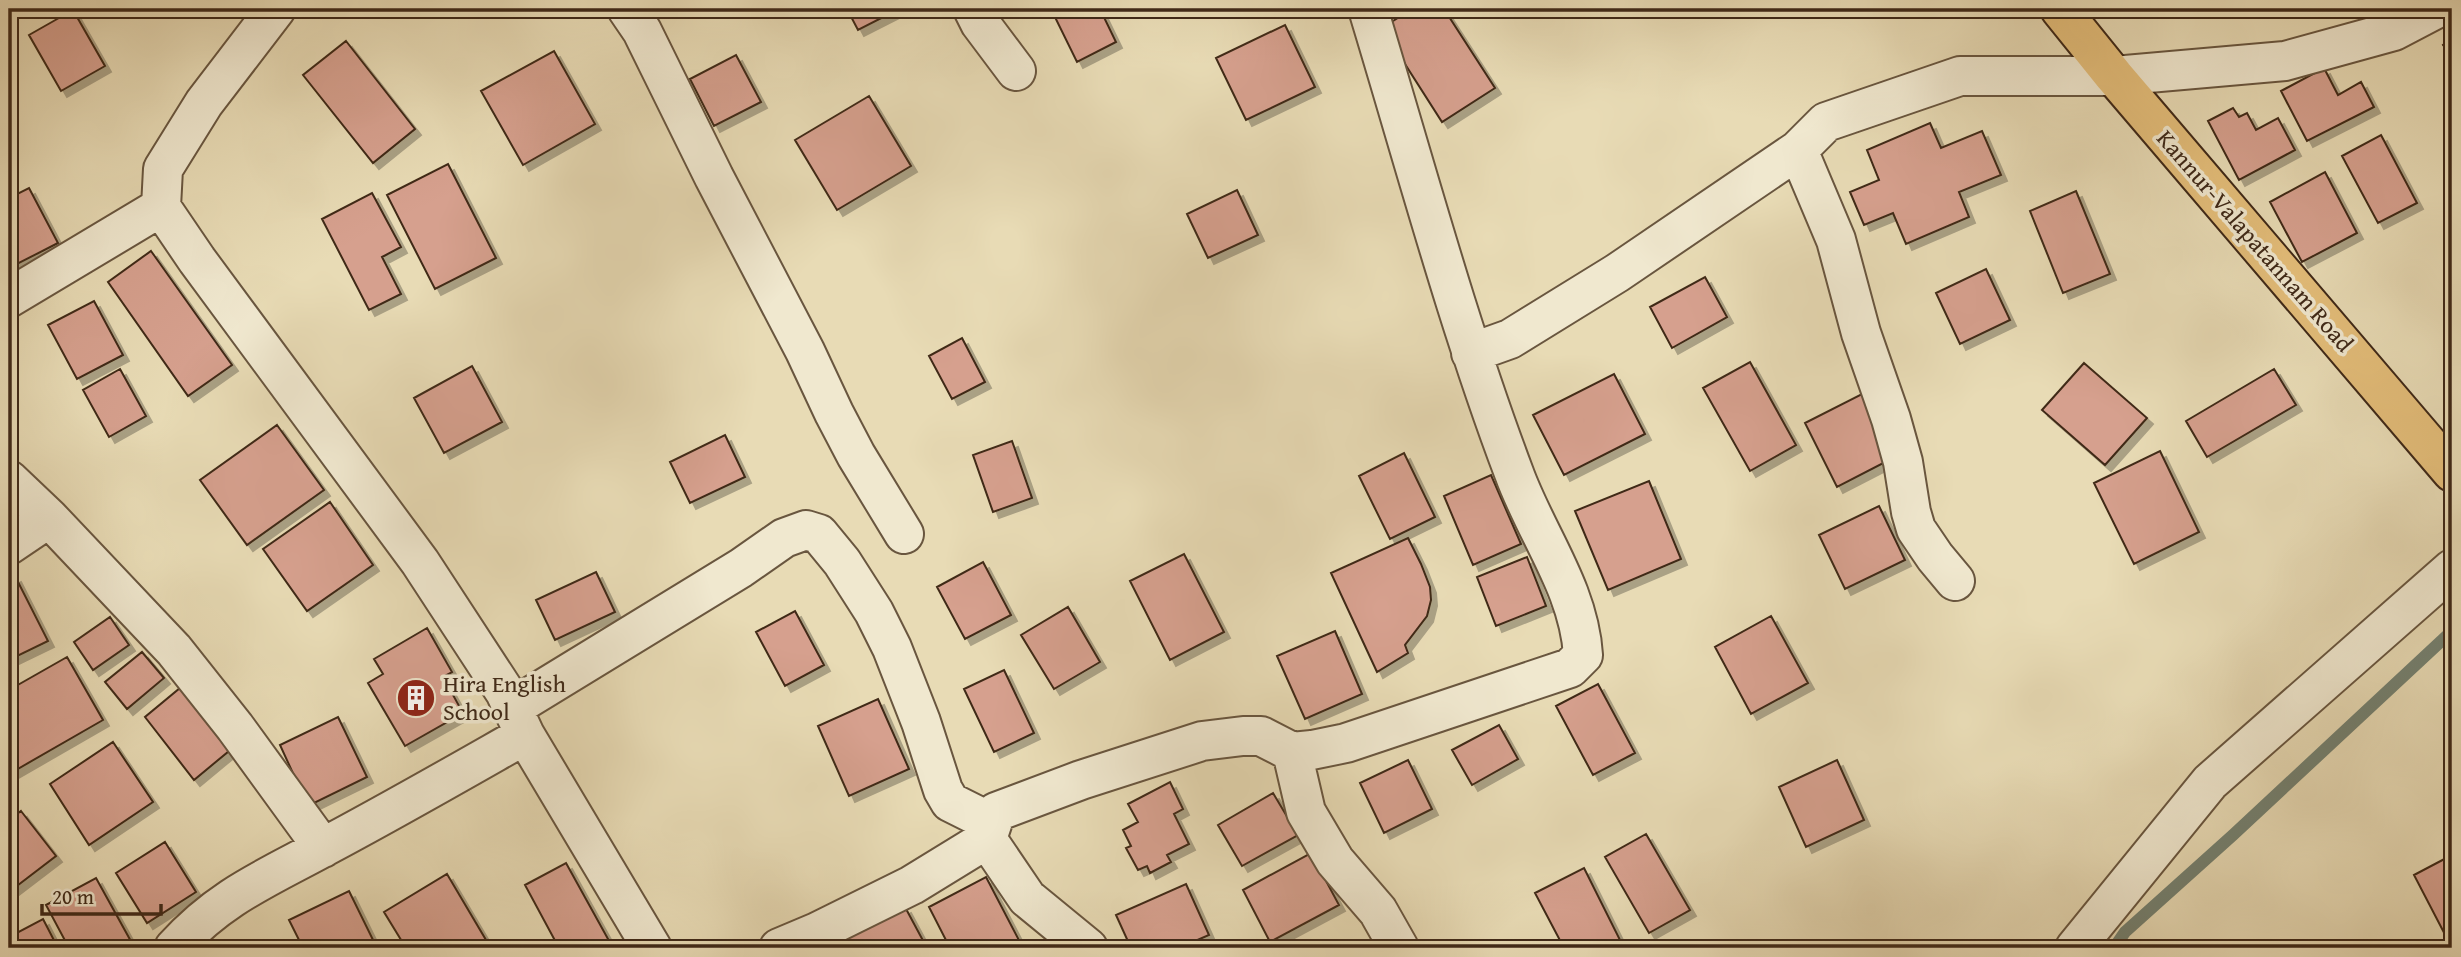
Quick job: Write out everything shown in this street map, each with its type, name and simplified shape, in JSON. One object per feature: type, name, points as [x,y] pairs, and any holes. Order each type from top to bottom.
[{"type":"main road","name":"Kannur-Valapatannam Road","points":[[2074,13],[2114,76],[2452,472]]},
{"type":"street","points":[[276,9],[204,103],[163,169],[162,207],[197,260],[420,562],[505,692],[519,722],[652,948]]},
{"type":"street","points":[[627,9],[642,31],[856,456],[904,534]]},
{"type":"street","points":[[973,9],[979,23],[1016,71]]},
{"type":"street","points":[[779,948],[821,940],[912,885],[990,829],[996,812],[1081,780],[1202,741],[1261,736],[1292,752],[1358,739],[1570,668],[1583,655],[1582,635],[1567,589],[1514,476],[1471,353],[1368,9]]},
{"type":"street","points":[[1471,353],[1510,339],[1546,318],[1798,150],[1826,121],[1960,76],[2114,76],[2285,61],[2395,31],[2436,9]]},
{"type":"street","points":[[1798,150],[1836,240],[1861,333],[1903,462],[1910,512],[1916,529],[1934,557],[1955,581]]},
{"type":"street","points":[[9,298],[162,207]]},
{"type":"street","points":[[9,480],[49,518],[174,650],[235,727],[323,848]]},
{"type":"street","points":[[9,545],[49,518]]},
{"type":"street","points":[[174,948],[196,924],[241,891],[323,848],[519,722],[784,538],[806,530],[819,534],[842,562],[874,612],[892,648],[943,790],[950,802],[978,816],[990,829],[1027,898],[1088,948]]},
{"type":"street","points":[[2075,948],[2210,782],[2452,569]]},
{"type":"street","points":[[1292,752],[1306,812],[1335,861],[1378,911],[1399,948]]},
{"type":"building","points":[[847,9],[899,9],[858,30]]},
{"type":"building","points":[[1051,9],[1100,9],[1116,42],[1077,62]]},
{"type":"building","points":[[1412,9],[1444,9],[1495,88],[1442,122],[1382,28]]},
{"type":"building","points":[[73,10],[105,66],[61,91],[29,35]]},
{"type":"building","points":[[1285,25],[1315,87],[1246,120],[1216,58]]},
{"type":"building","points":[[2452,38],[2452,57],[2443,45]]},
{"type":"building","points":[[346,41],[415,129],[373,163],[303,75]]},
{"type":"building","points":[[554,51],[595,124],[523,165],[481,91]]},
{"type":"building","points":[[736,55],[761,102],[714,126],[690,79]]},
{"type":"building","points":[[2324,68],[2338,95],[2361,82],[2374,107],[2307,141],[2281,91]]},
{"type":"building","points":[[869,96],[911,166],[837,210],[795,140]]},
{"type":"building","points":[[2233,108],[2239,117],[2247,113],[2256,130],[2278,118],[2295,150],[2239,180],[2208,121]]},
{"type":"building","points":[[1930,123],[1941,148],[1982,131],[2001,175],[1959,192],[1969,217],[1906,244],[1893,213],[1864,225],[1850,192],[1879,180],[1867,150]]},
{"type":"building","points":[[2381,135],[2417,203],[2378,223],[2342,156]]},
{"type":"building","points":[[448,164],[496,258],[435,289],[387,195]]},
{"type":"building","points":[[2325,172],[2357,233],[2302,262],[2270,202]]},
{"type":"building","points":[[29,188],[58,243],[15,265],[9,253],[9,198]]},
{"type":"building","points":[[1237,190],[1258,235],[1208,258],[1187,214]]},
{"type":"building","points":[[2076,191],[2110,274],[2063,293],[2030,211]]},
{"type":"building","points":[[372,193],[401,247],[382,257],[401,294],[369,310],[322,219]]},
{"type":"building","points":[[151,251],[232,365],[188,396],[108,282]]},
{"type":"building","points":[[1986,269],[2010,320],[1960,344],[1936,293]]},
{"type":"building","points":[[1705,277],[1727,317],[1672,348],[1650,307]]},
{"type":"building","points":[[94,301],[123,355],[77,379],[48,325]]},
{"type":"building","points":[[962,338],[985,382],[952,399],[929,356]]},
{"type":"building","points":[[1750,362],[1796,445],[1750,471],[1703,388]]},
{"type":"building","points":[[2084,363],[2147,418],[2105,465],[2042,410]]},
{"type":"building","points":[[472,366],[502,422],[444,453],[414,398]]},
{"type":"building","points":[[120,369],[146,416],[109,437],[83,390]]},
{"type":"building","points":[[2274,369],[2296,405],[2207,457],[2186,421]]},
{"type":"building","points":[[1614,374],[1645,434],[1564,475],[1533,415]]},
{"type":"building","points":[[1862,394],[1895,457],[1837,487],[1805,423]]},
{"type":"building","points":[[277,425],[324,490],[247,545],[200,480]]},
{"type":"building","points":[[725,435],[745,477],[690,503],[670,462]]},
{"type":"building","points":[[1012,441],[1032,498],[993,512],[973,455]]},
{"type":"building","points":[[2160,451],[2199,532],[2134,564],[2094,483]]},
{"type":"building","points":[[1404,453],[1435,517],[1390,539],[1359,476]]},
{"type":"building","points":[[1491,475],[1521,544],[1473,565],[1444,496]]},
{"type":"building","points":[[1649,481],[1681,559],[1608,590],[1575,511]]},
{"type":"building","points":[[330,502],[373,565],[307,611],[263,549]]},
{"type":"building","points":[[1879,506],[1905,560],[1845,589],[1819,535]]},
{"type":"building","points":[[1408,538],[1430,587],[1431,600],[1427,616],[1405,645],[1408,653],[1377,672],[1331,573]]},
{"type":"building","points":[[1184,554],[1224,632],[1170,660],[1130,581]]},
{"type":"building","points":[[1527,557],[1546,606],[1496,626],[1477,577]]},
{"type":"building","points":[[983,562],[1011,615],[965,639],[937,587]]},
{"type":"building","points":[[596,572],[615,612],[555,640],[536,600]]},
{"type":"building","points":[[15,576],[48,641],[9,660],[9,579]]},
{"type":"building","points":[[1068,607],[1100,662],[1054,689],[1021,635]]},
{"type":"building","points":[[795,611],[824,665],[785,686],[756,632]]},
{"type":"building","points":[[1771,616],[1808,683],[1751,714],[1715,647]]},
{"type":"building","points":[[110,617],[129,645],[93,670],[74,642]]},
{"type":"building","name":"Hira English School","points":[[427,628],[452,672],[443,677],[463,713],[405,746],[368,683],[383,674],[374,659]]},
{"type":"building","points":[[1335,631],[1362,694],[1305,719],[1277,656]]},
{"type":"building","points":[[142,652],[164,678],[127,709],[105,682]]},
{"type":"building","points":[[67,657],[103,720],[9,774],[9,690]]},
{"type":"building","points":[[1004,670],[1034,733],[994,752],[964,689]]},
{"type":"building","points":[[1598,684],[1635,753],[1593,775],[1556,706]]},
{"type":"building","points":[[180,688],[229,751],[194,780],[145,717]]},
{"type":"building","points":[[878,699],[909,769],[849,796],[818,726]]},
{"type":"building","points":[[338,717],[367,777],[308,806],[280,745]]},
{"type":"building","points":[[1499,725],[1518,759],[1472,785],[1452,750]]},
{"type":"building","points":[[113,742],[153,802],[89,845],[50,784]]},
{"type":"building","points":[[1408,760],[1432,809],[1384,833],[1360,783]]},
{"type":"building","points":[[1837,760],[1864,820],[1806,847],[1779,787]]},
{"type":"building","points":[[1170,782],[1183,809],[1174,814],[1189,844],[1167,855],[1171,862],[1150,873],[1147,866],[1138,870],[1126,848],[1131,846],[1123,830],[1138,822],[1128,804]]},
{"type":"building","points":[[1273,793],[1298,835],[1242,866],[1218,825]]},
{"type":"building","points":[[21,811],[56,856],[9,892],[9,820]]},
{"type":"building","points":[[1646,834],[1690,910],[1649,933],[1605,857]]},
{"type":"building","points":[[165,842],[196,892],[147,923],[116,873]]},
{"type":"building","points":[[1311,853],[1339,905],[1270,942],[1243,890]]},
{"type":"building","points":[[2452,855],[2452,948],[2414,875]]},
{"type":"building","points":[[566,863],[613,948],[559,948],[525,885]]},
{"type":"building","points":[[1584,868],[1621,942],[1609,948],[1564,948],[1535,893]]},
{"type":"building","points":[[447,874],[486,940],[472,948],[406,948],[384,912]]},
{"type":"building","points":[[986,877],[1023,948],[950,948],[929,907]]},
{"type":"building","points":[[96,878],[133,945],[128,948],[69,948],[46,905]]},
{"type":"building","points":[[1186,884],[1209,935],[1179,948],[1131,948],[1116,915]]},
{"type":"building","points":[[349,891],[377,948],[303,948],[289,920]]},
{"type":"building","points":[[905,907],[927,948],[853,948],[847,938]]},
{"type":"building","points":[[43,919],[58,948],[12,948],[9,937]]},
{"type":"waterway","points":[[2114,948],[2125,932],[2452,631]]},
{"type":"place","name":"Hira English School","points":[[416,698]]}]
